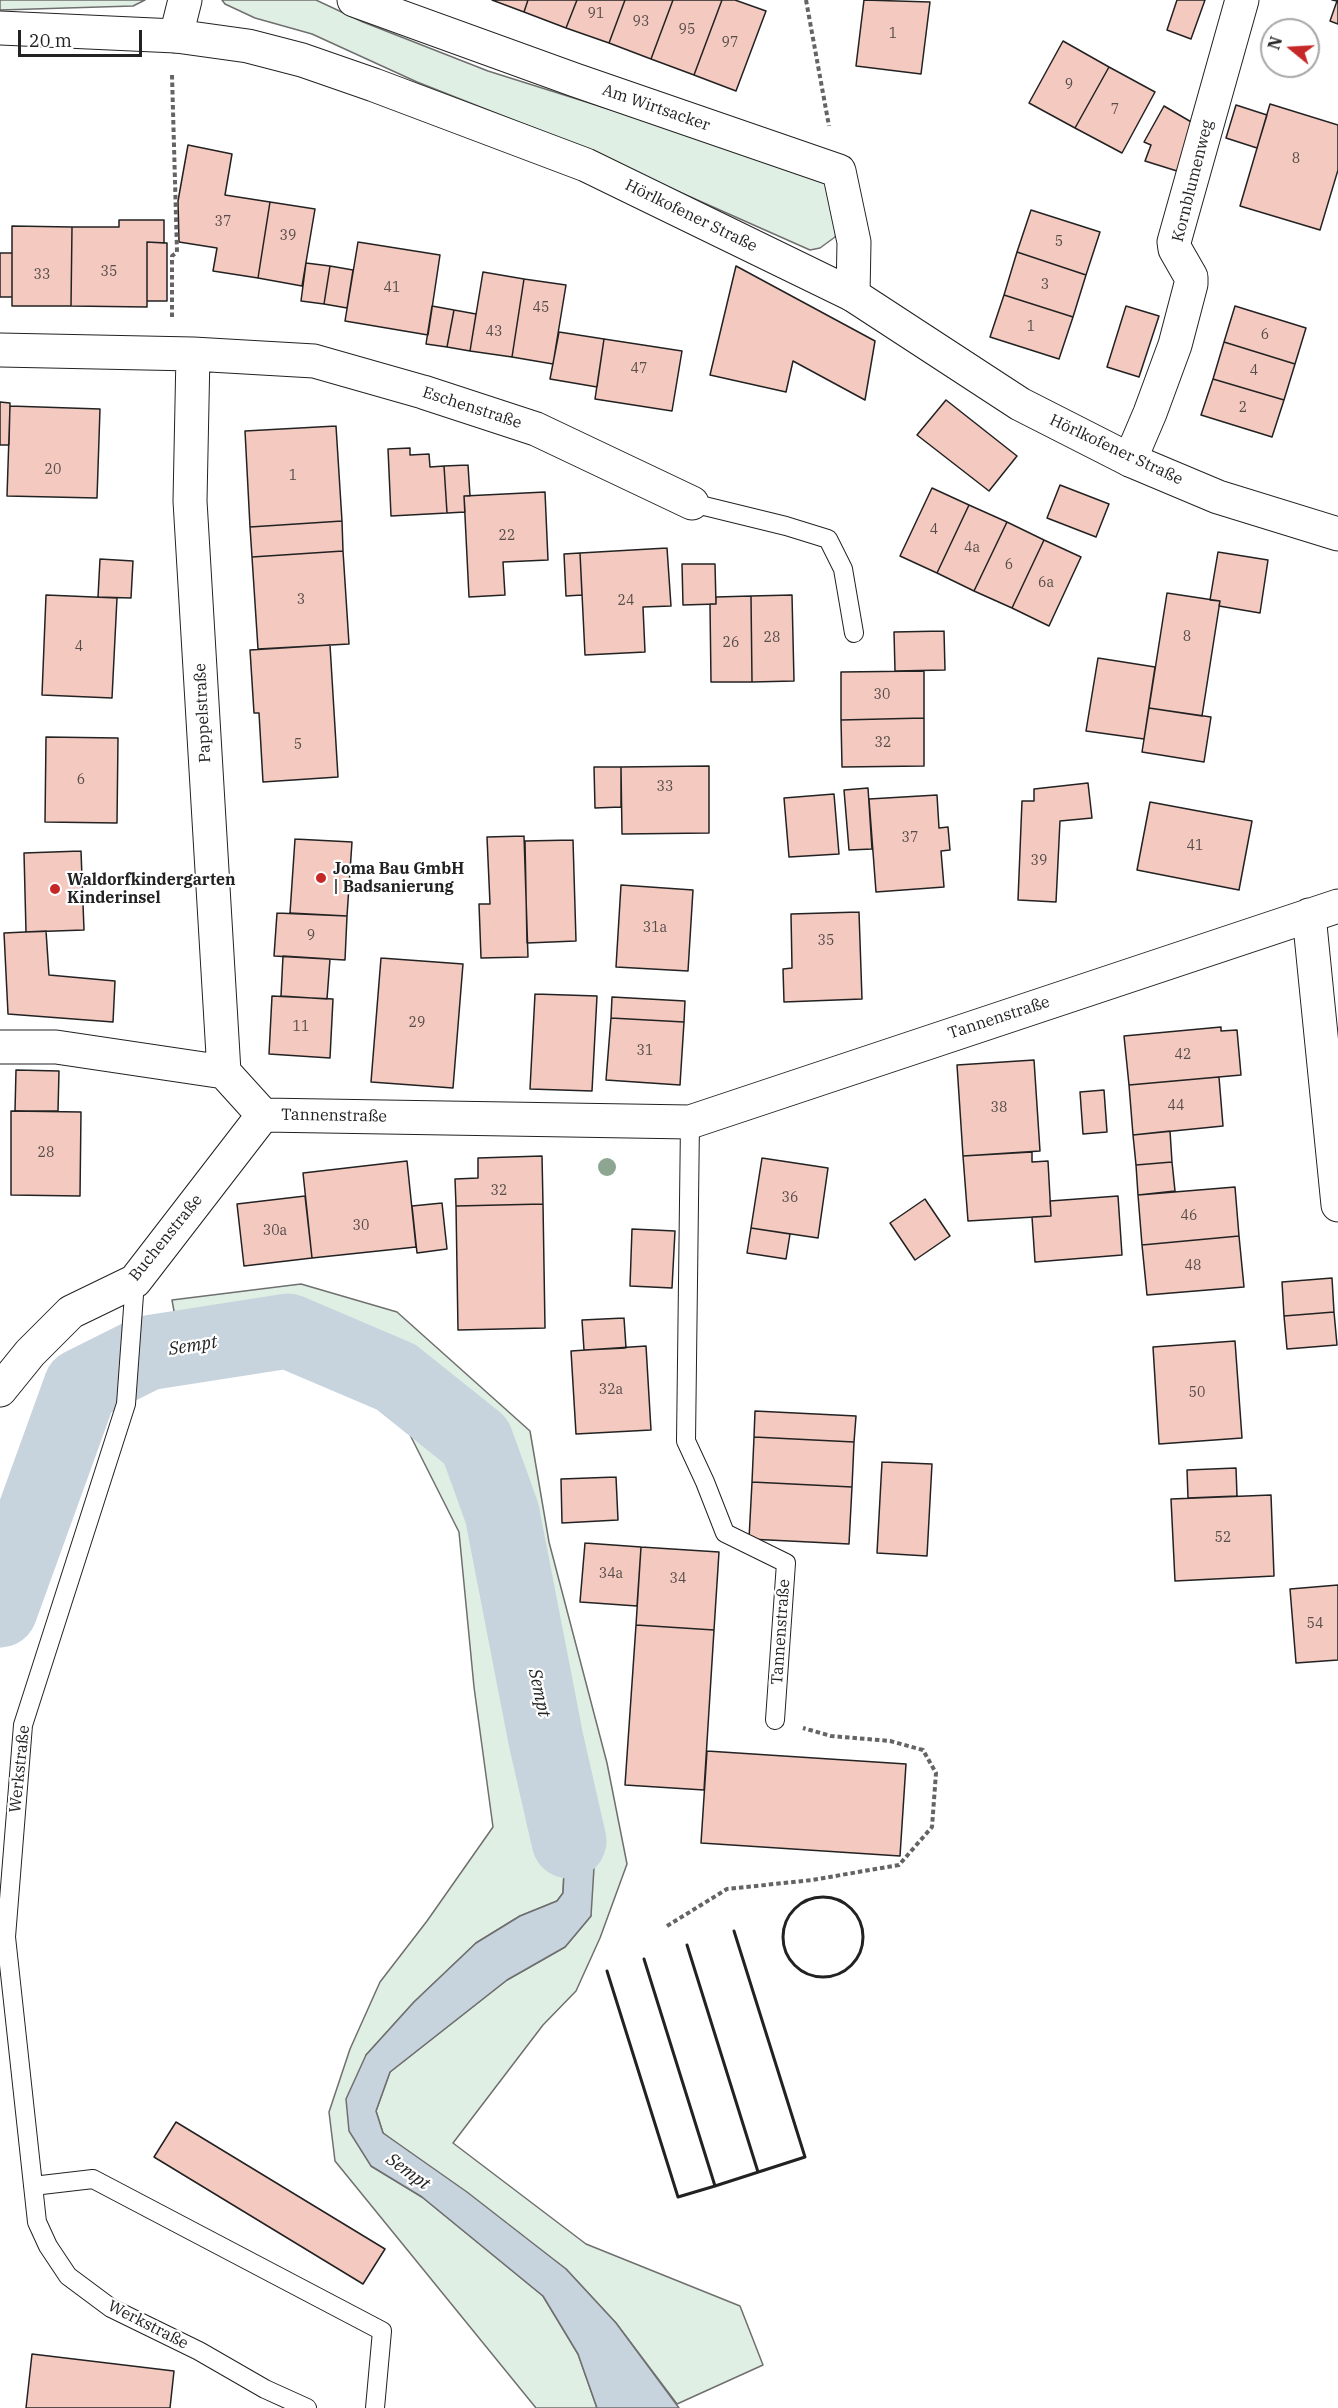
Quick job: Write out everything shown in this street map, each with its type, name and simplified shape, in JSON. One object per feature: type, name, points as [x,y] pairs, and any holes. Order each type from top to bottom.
[{"type":"street","points":[[176,36],[186,0]]},
{"type":"street","name":"Am Wirtsacker","points":[[354,0],[575,80],[839,171]]},
{"type":"street","name":"Kornblumenweg","points":[[1130,460],[1175,345],[1191,284],[1191,278],[1175,249],[1174,242],[1242,0]]},
{"type":"street","name":"Hörlkofener Straße","points":[[0,28],[176,36],[248,46],[302,60],[586,165],[853,295],[1020,404],[1130,460],[1218,497],[1338,534]]},
{"type":"street","points":[[839,171],[854,242],[853,295]]},
{"type":"street","name":"Eschenstraße","points":[[0,350],[182,354],[314,361],[423,392],[536,429],[692,503]]},
{"type":"street","name":"Pappelstraße","points":[[182,354],[224,1072]]},
{"type":"street","name":"Tannenstraße","points":[[224,1072],[263,1115],[690,1122],[1324,910],[1338,1205]]},
{"type":"street","points":[[0,1047],[56,1047],[224,1072]]},
{"type":"street","name":"Buchenstraße","points":[[0,1390],[30,1353],[71,1312],[135,1281],[263,1115]]},
{"type":"lane","name":"Eschenstraße","points":[[692,503],[786,526],[828,539],[843,569],[854,633]]},
{"type":"lane","name":"Tannenstraße","points":[[690,1122],[686,1441],[725,1533],[786,1563],[775,1720]]},
{"type":"lane","name":"Werkstraße","points":[[135,1281],[126,1404],[23,1725],[6,1937],[37,2222],[48,2246],[68,2276],[111,2308],[199,2351],[265,2389],[308,2408]]},
{"type":"lane","points":[[33,2186],[93,2179],[382,2331],[375,2408]]},
{"type":"path","points":[[806,0],[839,171]]},
{"type":"path","points":[[176,36],[172,64],[177,252],[172,256],[182,354]]},
{"type":"path","points":[[667,1926],[727,1889],[812,1880],[899,1865],[932,1827],[936,1773],[923,1750],[890,1741],[831,1736],[775,1720]]},
{"type":"green space","points":[[0,0],[145,0],[133,6],[0,10]]},
{"type":"green space","points":[[222,0],[316,0],[363,22],[488,71],[780,163],[827,184],[838,228],[835,237],[820,248],[810,250],[544,132],[417,82],[312,34],[255,18],[225,4]]},
{"type":"green space","points":[[301,1284],[397,1312],[530,1431],[549,1542],[607,1763],[627,1864],[600,1938],[576,1991],[543,2025],[453,2143],[586,2244],[740,2306],[763,2365],[677,2404],[616,2323],[566,2269],[383,2133],[376,2111],[390,2072],[507,1980],[565,1947],[591,1916],[537,1745],[565,1851],[563,1893],[557,1901],[520,1916],[476,1943],[414,2002],[366,2055],[371,2166],[422,2197],[543,2296],[578,2354],[597,2408],[536,2408],[335,2161],[329,2112],[350,2049],[380,1982],[427,1921],[493,1827],[474,1687],[459,1532],[403,1421],[312,1369],[245,1367],[158,1388],[180,1362],[179,1339],[172,1300]]},
{"type":"water","points":[[559,1736],[595,1852],[591,1916],[565,1947],[507,1980],[390,2072],[376,2111],[383,2133],[467,2192],[566,2269],[616,2323],[679,2408],[597,2408],[578,2354],[543,2296],[422,2197],[371,2166],[349,2131],[346,2099],[366,2055],[414,2002],[476,1943],[520,1916],[557,1901],[563,1893],[565,1851],[537,1745]]},
{"type":"building","points":[[492,0],[528,0],[524,12]]},
{"type":"building","points":[[528,0],[577,0],[566,28],[524,12]]},
{"type":"building","points":[[577,0],[625,0],[609,43],[566,28]]},
{"type":"building","points":[[625,0],[673,0],[651,59],[609,43]]},
{"type":"building","points":[[673,0],[722,0],[694,75],[651,59]]},
{"type":"building","points":[[722,0],[735,0],[766,11],[736,91],[694,75]]},
{"type":"building","points":[[864,0],[930,2],[921,74],[856,66]]},
{"type":"building","points":[[1177,0],[1205,0],[1191,39],[1167,30]]},
{"type":"building","points":[[1332,0],[1338,0],[1338,24],[1330,21],[1337,1]]},
{"type":"building","points":[[1063,41],[1109,67],[1075,128],[1029,103]]},
{"type":"building","points":[[1109,67],[1155,92],[1122,153],[1075,128]]},
{"type":"building","points":[[1270,104],[1338,125],[1338,170],[1320,230],[1240,206]]},
{"type":"building","points":[[1236,105],[1267,115],[1257,148],[1226,138]]},
{"type":"building","points":[[1164,106],[1193,123],[1177,171],[1145,161],[1151,145],[1144,142]]},
{"type":"building","points":[[188,145],[232,154],[225,195],[270,202],[258,278],[213,271],[217,248],[179,242],[178,201]]},
{"type":"building","points":[[270,202],[315,209],[302,286],[258,278]]},
{"type":"building","points":[[1031,210],[1100,232],[1086,275],[1017,252]]},
{"type":"building","points":[[119,220],[164,220],[164,243],[147,242],[147,307],[71,306],[72,227],[119,227]]},
{"type":"building","points":[[12,226],[72,227],[71,306],[12,306]]},
{"type":"building","points":[[147,242],[167,243],[167,301],[147,301]]},
{"type":"building","points":[[358,242],[440,255],[428,335],[345,321]]},
{"type":"building","points":[[1017,252],[1086,275],[1073,317],[1004,295]]},
{"type":"building","points":[[0,253],[12,253],[12,297],[0,297]]},
{"type":"building","points":[[306,263],[330,266],[324,304],[301,301]]},
{"type":"building","points":[[330,266],[353,270],[347,308],[324,304]]},
{"type":"building","points":[[736,266],[875,341],[865,400],[793,361],[786,392],[710,375]]},
{"type":"building","points":[[483,272],[524,279],[512,357],[470,351]]},
{"type":"building","points":[[524,279],[566,285],[553,364],[512,357]]},
{"type":"building","points":[[1004,295],[1073,317],[1059,359],[990,337]]},
{"type":"building","points":[[432,306],[454,310],[447,347],[426,344]]},
{"type":"building","points":[[1126,306],[1159,316],[1139,377],[1107,367]]},
{"type":"building","points":[[1235,306],[1306,328],[1295,364],[1224,342]]},
{"type":"building","points":[[454,310],[476,314],[470,351],[447,347]]},
{"type":"building","points":[[559,332],[604,339],[597,387],[550,379]]},
{"type":"building","points":[[604,339],[682,351],[672,411],[595,399]]},
{"type":"building","points":[[1224,342],[1295,364],[1284,400],[1213,379]]},
{"type":"building","points":[[1213,379],[1284,400],[1272,437],[1201,415]]},
{"type":"building","points":[[946,400],[1017,456],[989,491],[917,435]]},
{"type":"building","points":[[0,402],[10,403],[9,445],[0,445]]},
{"type":"building","points":[[10,406],[100,409],[97,498],[7,496]]},
{"type":"building","points":[[336,426],[342,521],[250,527],[245,431]]},
{"type":"building","points":[[410,448],[410,455],[429,454],[430,467],[444,466],[447,513],[391,516],[388,449]]},
{"type":"building","points":[[468,465],[470,496],[464,496],[465,512],[447,513],[444,466]]},
{"type":"building","points":[[1060,485],[1109,504],[1096,537],[1047,518]]},
{"type":"building","points":[[932,488],[969,505],[937,573],[900,556]]},
{"type":"building","points":[[545,492],[548,560],[503,562],[505,595],[469,597],[464,496]]},
{"type":"building","points":[[969,505],[1007,522],[974,591],[937,573]]},
{"type":"building","points":[[342,521],[343,551],[252,557],[250,527]]},
{"type":"building","points":[[1007,522],[1044,540],[1012,608],[974,591]]},
{"type":"building","points":[[1044,540],[1081,557],[1049,626],[1012,608]]},
{"type":"building","points":[[667,548],[671,606],[643,607],[645,652],[585,655],[580,553]]},
{"type":"building","points":[[343,551],[349,644],[258,649],[252,557]]},
{"type":"building","points":[[1218,552],[1268,560],[1260,613],[1219,606],[1220,601],[1210,600]]},
{"type":"building","points":[[580,553],[582,595],[566,596],[564,554]]},
{"type":"building","points":[[100,559],[133,561],[131,598],[98,597]]},
{"type":"building","points":[[682,564],[715,564],[716,604],[683,605]]},
{"type":"building","points":[[1167,593],[1220,601],[1202,716],[1149,708]]},
{"type":"building","points":[[46,595],[117,598],[112,698],[42,695]]},
{"type":"building","points":[[792,595],[794,681],[752,682],[751,596]]},
{"type":"building","points":[[751,596],[752,682],[711,682],[710,604],[716,604],[716,597]]},
{"type":"building","points":[[944,631],[945,670],[895,671],[894,632]]},
{"type":"building","points":[[330,645],[338,777],[263,782],[259,713],[254,713],[250,650]]},
{"type":"building","points":[[1098,658],[1155,667],[1144,739],[1086,731]]},
{"type":"building","points":[[924,671],[924,718],[841,720],[841,672]]},
{"type":"building","points":[[1149,708],[1211,717],[1204,762],[1142,752]]},
{"type":"building","points":[[924,718],[924,766],[842,767],[841,720]]},
{"type":"building","points":[[46,737],[118,738],[117,823],[45,822]]},
{"type":"building","points":[[709,766],[709,833],[622,834],[621,767]]},
{"type":"building","points":[[594,767],[621,767],[621,807],[595,808]]},
{"type":"building","points":[[1088,783],[1092,818],[1060,821],[1056,902],[1018,900],[1022,801],[1034,801],[1034,789]]},
{"type":"building","points":[[868,788],[872,849],[849,850],[844,790]]},
{"type":"building","points":[[834,794],[839,854],[789,857],[784,798]]},
{"type":"building","points":[[937,795],[939,828],[948,827],[950,850],[941,851],[944,887],[876,892],[869,799]]},
{"type":"building","points":[[1150,802],[1252,821],[1239,890],[1137,870]]},
{"type":"building","points":[[524,836],[528,957],[481,958],[479,904],[490,904],[487,837]]},
{"type":"building","name":"Joma Bau GmbH | Badsanierung","points":[[295,839],[352,842],[347,916],[290,913]]},
{"type":"building","points":[[573,840],[576,941],[527,943],[525,841]]},
{"type":"building","points":[[81,851],[84,930],[26,932],[24,853]]},
{"type":"building","points":[[621,885],[693,890],[688,971],[616,967]]},
{"type":"building","points":[[859,912],[862,999],[784,1002],[783,969],[792,968],[791,914]]},
{"type":"building","points":[[277,913],[347,916],[345,960],[274,956]]},
{"type":"building","points":[[46,931],[49,975],[115,981],[113,1022],[8,1014],[4,933]]},
{"type":"building","points":[[283,956],[330,959],[327,999],[281,996]]},
{"type":"building","points":[[381,958],[463,964],[453,1088],[371,1082]]},
{"type":"building","points":[[535,994],[597,996],[592,1091],[530,1089]]},
{"type":"building","points":[[272,996],[333,999],[330,1058],[269,1054]]},
{"type":"building","points":[[612,997],[685,1001],[684,1022],[611,1018]]},
{"type":"building","points":[[611,1018],[684,1022],[680,1085],[606,1080]]},
{"type":"building","points":[[1221,1027],[1221,1031],[1237,1030],[1241,1075],[1129,1085],[1124,1036]]},
{"type":"building","points":[[1034,1060],[1040,1151],[963,1156],[957,1065]]},
{"type":"building","points":[[16,1070],[59,1071],[58,1111],[15,1111]]},
{"type":"building","points":[[1219,1077],[1223,1126],[1133,1135],[1129,1085]]},
{"type":"building","points":[[1104,1090],[1107,1132],[1083,1134],[1080,1092]]},
{"type":"building","points":[[11,1111],[81,1112],[80,1196],[11,1195]]},
{"type":"building","points":[[1170,1131],[1172,1162],[1136,1165],[1133,1135]]},
{"type":"building","points":[[1032,1152],[1032,1162],[1048,1161],[1051,1216],[968,1221],[963,1156]]},
{"type":"building","points":[[542,1156],[543,1204],[456,1206],[455,1179],[478,1178],[478,1158]]},
{"type":"building","points":[[762,1158],[828,1168],[818,1238],[751,1228]]},
{"type":"building","points":[[407,1161],[416,1247],[312,1258],[303,1173]]},
{"type":"building","points":[[1172,1162],[1175,1191],[1138,1195],[1136,1165]]},
{"type":"building","points":[[1235,1187],[1239,1236],[1142,1245],[1138,1195]]},
{"type":"building","points":[[305,1196],[312,1258],[244,1266],[237,1204]]},
{"type":"building","points":[[1118,1196],[1122,1255],[1035,1262],[1032,1217],[1051,1216],[1050,1201]]},
{"type":"building","points":[[925,1199],[950,1236],[915,1260],[890,1223]]},
{"type":"building","points":[[442,1203],[447,1249],[417,1253],[412,1206]]},
{"type":"building","points":[[543,1204],[545,1328],[458,1330],[456,1206]]},
{"type":"building","points":[[751,1228],[790,1234],[786,1259],[747,1253]]},
{"type":"building","points":[[632,1229],[675,1231],[672,1288],[630,1286]]},
{"type":"building","points":[[1239,1236],[1244,1287],[1147,1295],[1142,1245]]},
{"type":"building","points":[[1332,1278],[1334,1312],[1284,1316],[1282,1282]]},
{"type":"building","points":[[1334,1312],[1337,1345],[1287,1349],[1284,1316]]},
{"type":"building","points":[[624,1318],[626,1348],[584,1350],[582,1320]]},
{"type":"building","points":[[1235,1341],[1242,1438],[1159,1444],[1153,1347]]},
{"type":"building","points":[[646,1346],[651,1430],[576,1434],[571,1351]]},
{"type":"building","points":[[755,1411],[856,1416],[854,1442],[754,1437]]},
{"type":"building","points":[[754,1437],[854,1442],[852,1487],[752,1482]]},
{"type":"building","points":[[882,1462],[932,1464],[927,1556],[877,1553]]},
{"type":"building","points":[[1236,1468],[1237,1496],[1188,1498],[1187,1470]]},
{"type":"building","points":[[616,1477],[618,1520],[562,1523],[561,1479]]},
{"type":"building","points":[[752,1482],[852,1487],[849,1544],[749,1539]]},
{"type":"building","points":[[1271,1495],[1274,1576],[1175,1581],[1171,1499]]},
{"type":"building","points":[[585,1543],[641,1547],[637,1606],[580,1602]]},
{"type":"building","points":[[641,1547],[719,1552],[714,1630],[636,1625]]},
{"type":"building","points":[[1338,1585],[1338,1660],[1296,1663],[1290,1589]]},
{"type":"building","points":[[636,1625],[714,1630],[704,1790],[625,1785]]},
{"type":"building","points":[[707,1751],[906,1764],[900,1856],[701,1843]]},
{"type":"building","points":[[176,2122],[385,2249],[363,2284],[154,2157]]},
{"type":"building","points":[[32,2354],[174,2371],[170,2408],[26,2408]]},
{"type":"waterway","name":"Sempt","points":[[0,1610],[81,1386],[147,1353],[288,1331],[396,1377],[476,1441],[502,1513],[546,1740],[569,1841]]},
{"type":"wall","points":[[823,1897],[838,1900],[851,1909],[860,1922],[863,1937],[860,1952],[851,1965],[838,1974],[823,1977],[808,1974],[795,1965],[786,1952],[783,1937],[786,1922],[795,1909],[808,1900],[823,1897]]},
{"type":"wall","points":[[607,1971],[678,2197],[715,2186],[805,2157],[734,1931]]},
{"type":"wall","points":[[687,1945],[758,2172]]},
{"type":"wall","points":[[644,1959],[715,2186]]},
{"type":"place","name":"Joma Bau GmbH | Badsanierung","points":[[321,878]]},
{"type":"place","name":"Waldorfkindergarten Kinderinsel","points":[[55,889]]}]
